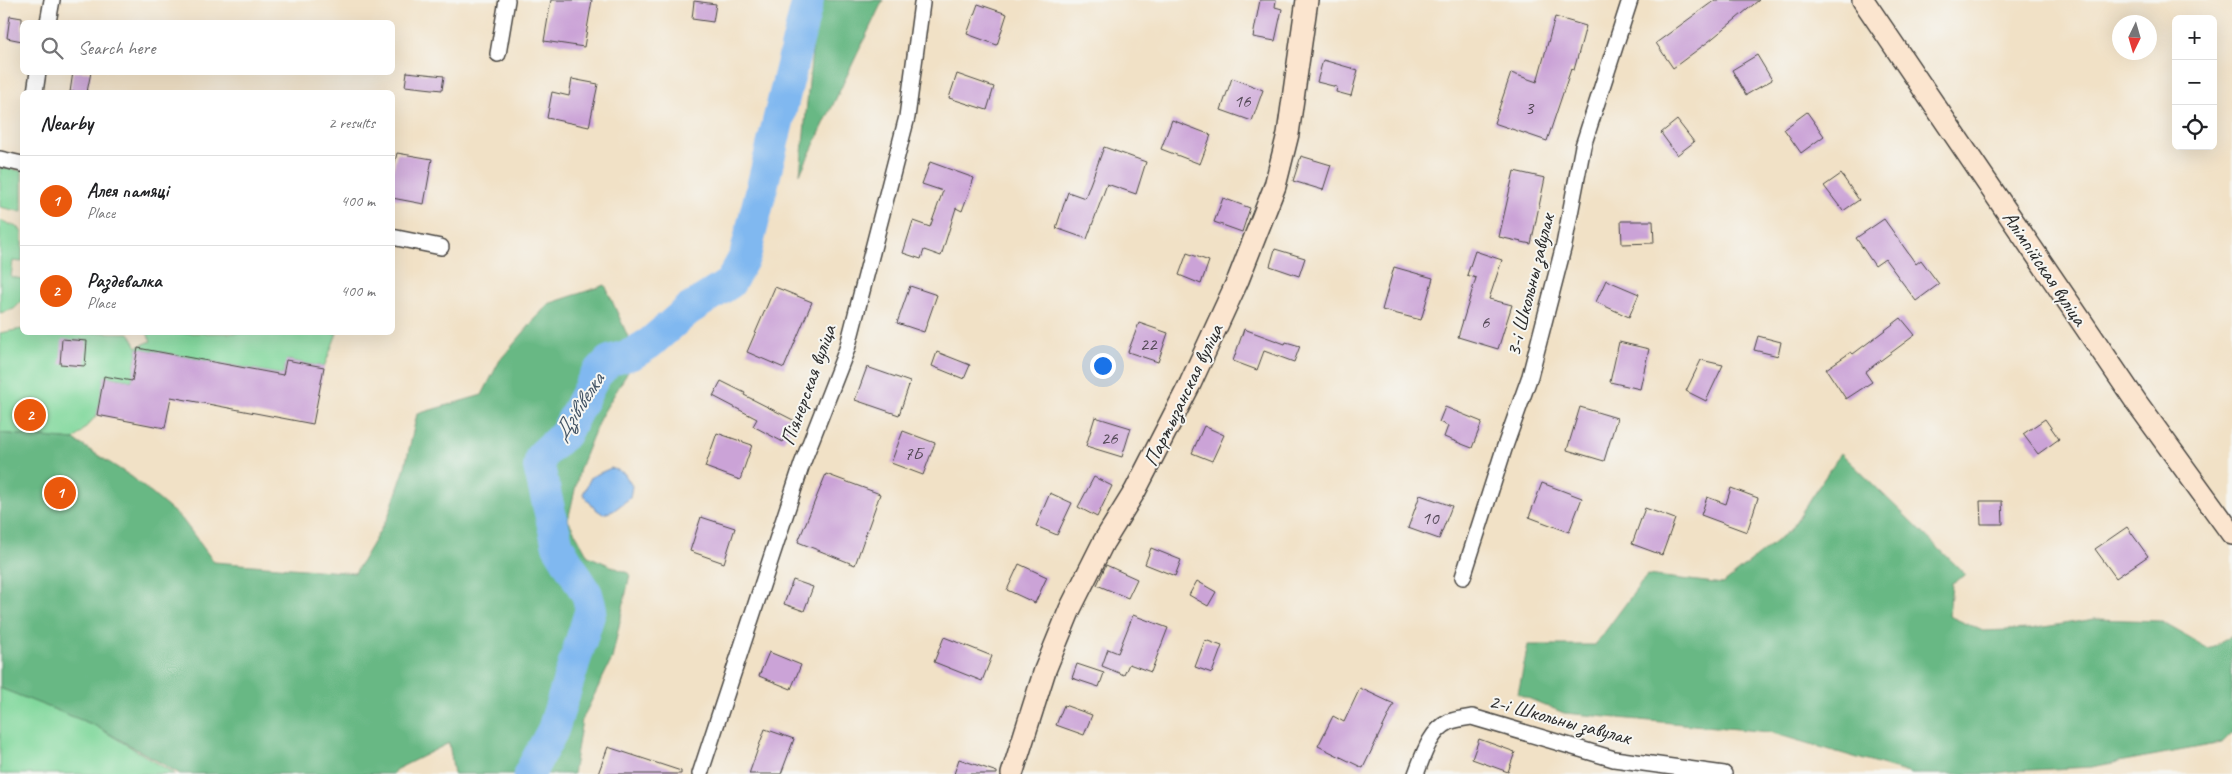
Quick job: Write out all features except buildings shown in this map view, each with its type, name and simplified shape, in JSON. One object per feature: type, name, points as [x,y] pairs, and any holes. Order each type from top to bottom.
[{"type":"street","points":[[48,20],[52,0]]},
{"type":"street","points":[[498,54],[507,0]]},
{"type":"street","name":"Партызанская вуліца","points":[[1012,774],[1045,670],[1070,609],[1103,543],[1135,491],[1190,384],[1238,280],[1275,186],[1288,134],[1307,0]]},
{"type":"street","name":"3-і Школьны завулак","points":[[1463,578],[1504,449],[1530,376],[1564,245],[1583,146],[1630,0]]},
{"type":"street","name":"Алімпійская вуліца","points":[[1863,0],[2137,404],[2232,534]]},
{"type":"street","name":"Піянерская вуліца","points":[[700,774],[802,464],[847,349],[907,116],[922,3]]},
{"type":"street","points":[[34,90],[37,75]]},
{"type":"street","points":[[0,159],[20,161]]},
{"type":"street","points":[[395,238],[441,247]]},
{"type":"street","name":"2-і Школьны завулак","points":[[1416,774],[1426,748],[1436,732],[1449,722],[1472,716],[1614,759],[1724,774]]},
{"type":"green space","points":[[817,0],[883,0],[800,174]]},
{"type":"green space","points":[[0,167],[20,171],[20,212],[0,207]]},
{"type":"green space","points":[[0,220],[20,230],[20,262],[13,261],[11,277],[20,279],[20,303],[14,309],[0,313]]},
{"type":"green space","points":[[605,285],[637,357],[600,418],[580,468],[568,520],[588,556],[630,574],[612,659],[582,720],[573,774],[454,774],[449,743],[395,770],[393,774],[180,774],[94,725],[0,688],[0,433],[74,440],[132,477],[182,519],[214,562],[355,573],[388,517],[404,471],[417,414],[482,395],[500,360],[548,304]]},
{"type":"green space","points":[[20,329],[20,335],[130,335],[137,347],[151,341],[148,335],[336,335],[324,367],[287,360],[283,375],[138,348],[132,381],[105,376],[97,415],[74,440],[0,433],[0,333]]},
{"type":"green space","points":[[1841,453],[1966,575],[1952,583],[1949,616],[1983,631],[2031,629],[2095,619],[2160,621],[2209,649],[2232,636],[2232,733],[2222,743],[2091,767],[1991,774],[1912,774],[1769,732],[1564,713],[1518,694],[1528,645],[1595,645],[1647,575],[1723,584],[1790,530]]},
{"type":"green space","points":[[0,688],[94,725],[175,774],[0,774]]},
{"type":"water","points":[[758,237],[763,245],[755,263],[741,278],[730,283],[724,277],[734,259],[746,244]]},
{"type":"water","points":[[611,468],[624,473],[632,486],[630,498],[613,511],[603,514],[594,508],[583,494],[591,477]]},
{"type":"waterway","name":"Дзівівелка","points":[[529,774],[553,730],[591,609],[587,594],[558,546],[539,467],[541,456],[565,434],[595,376],[609,361],[632,354],[650,343],[688,310],[730,283],[745,256],[808,0]]},
{"type":"place","name":"Раздевалка","points":[[30,415]]},
{"type":"place","name":"Алея памяці","points":[[60,493]]}]
